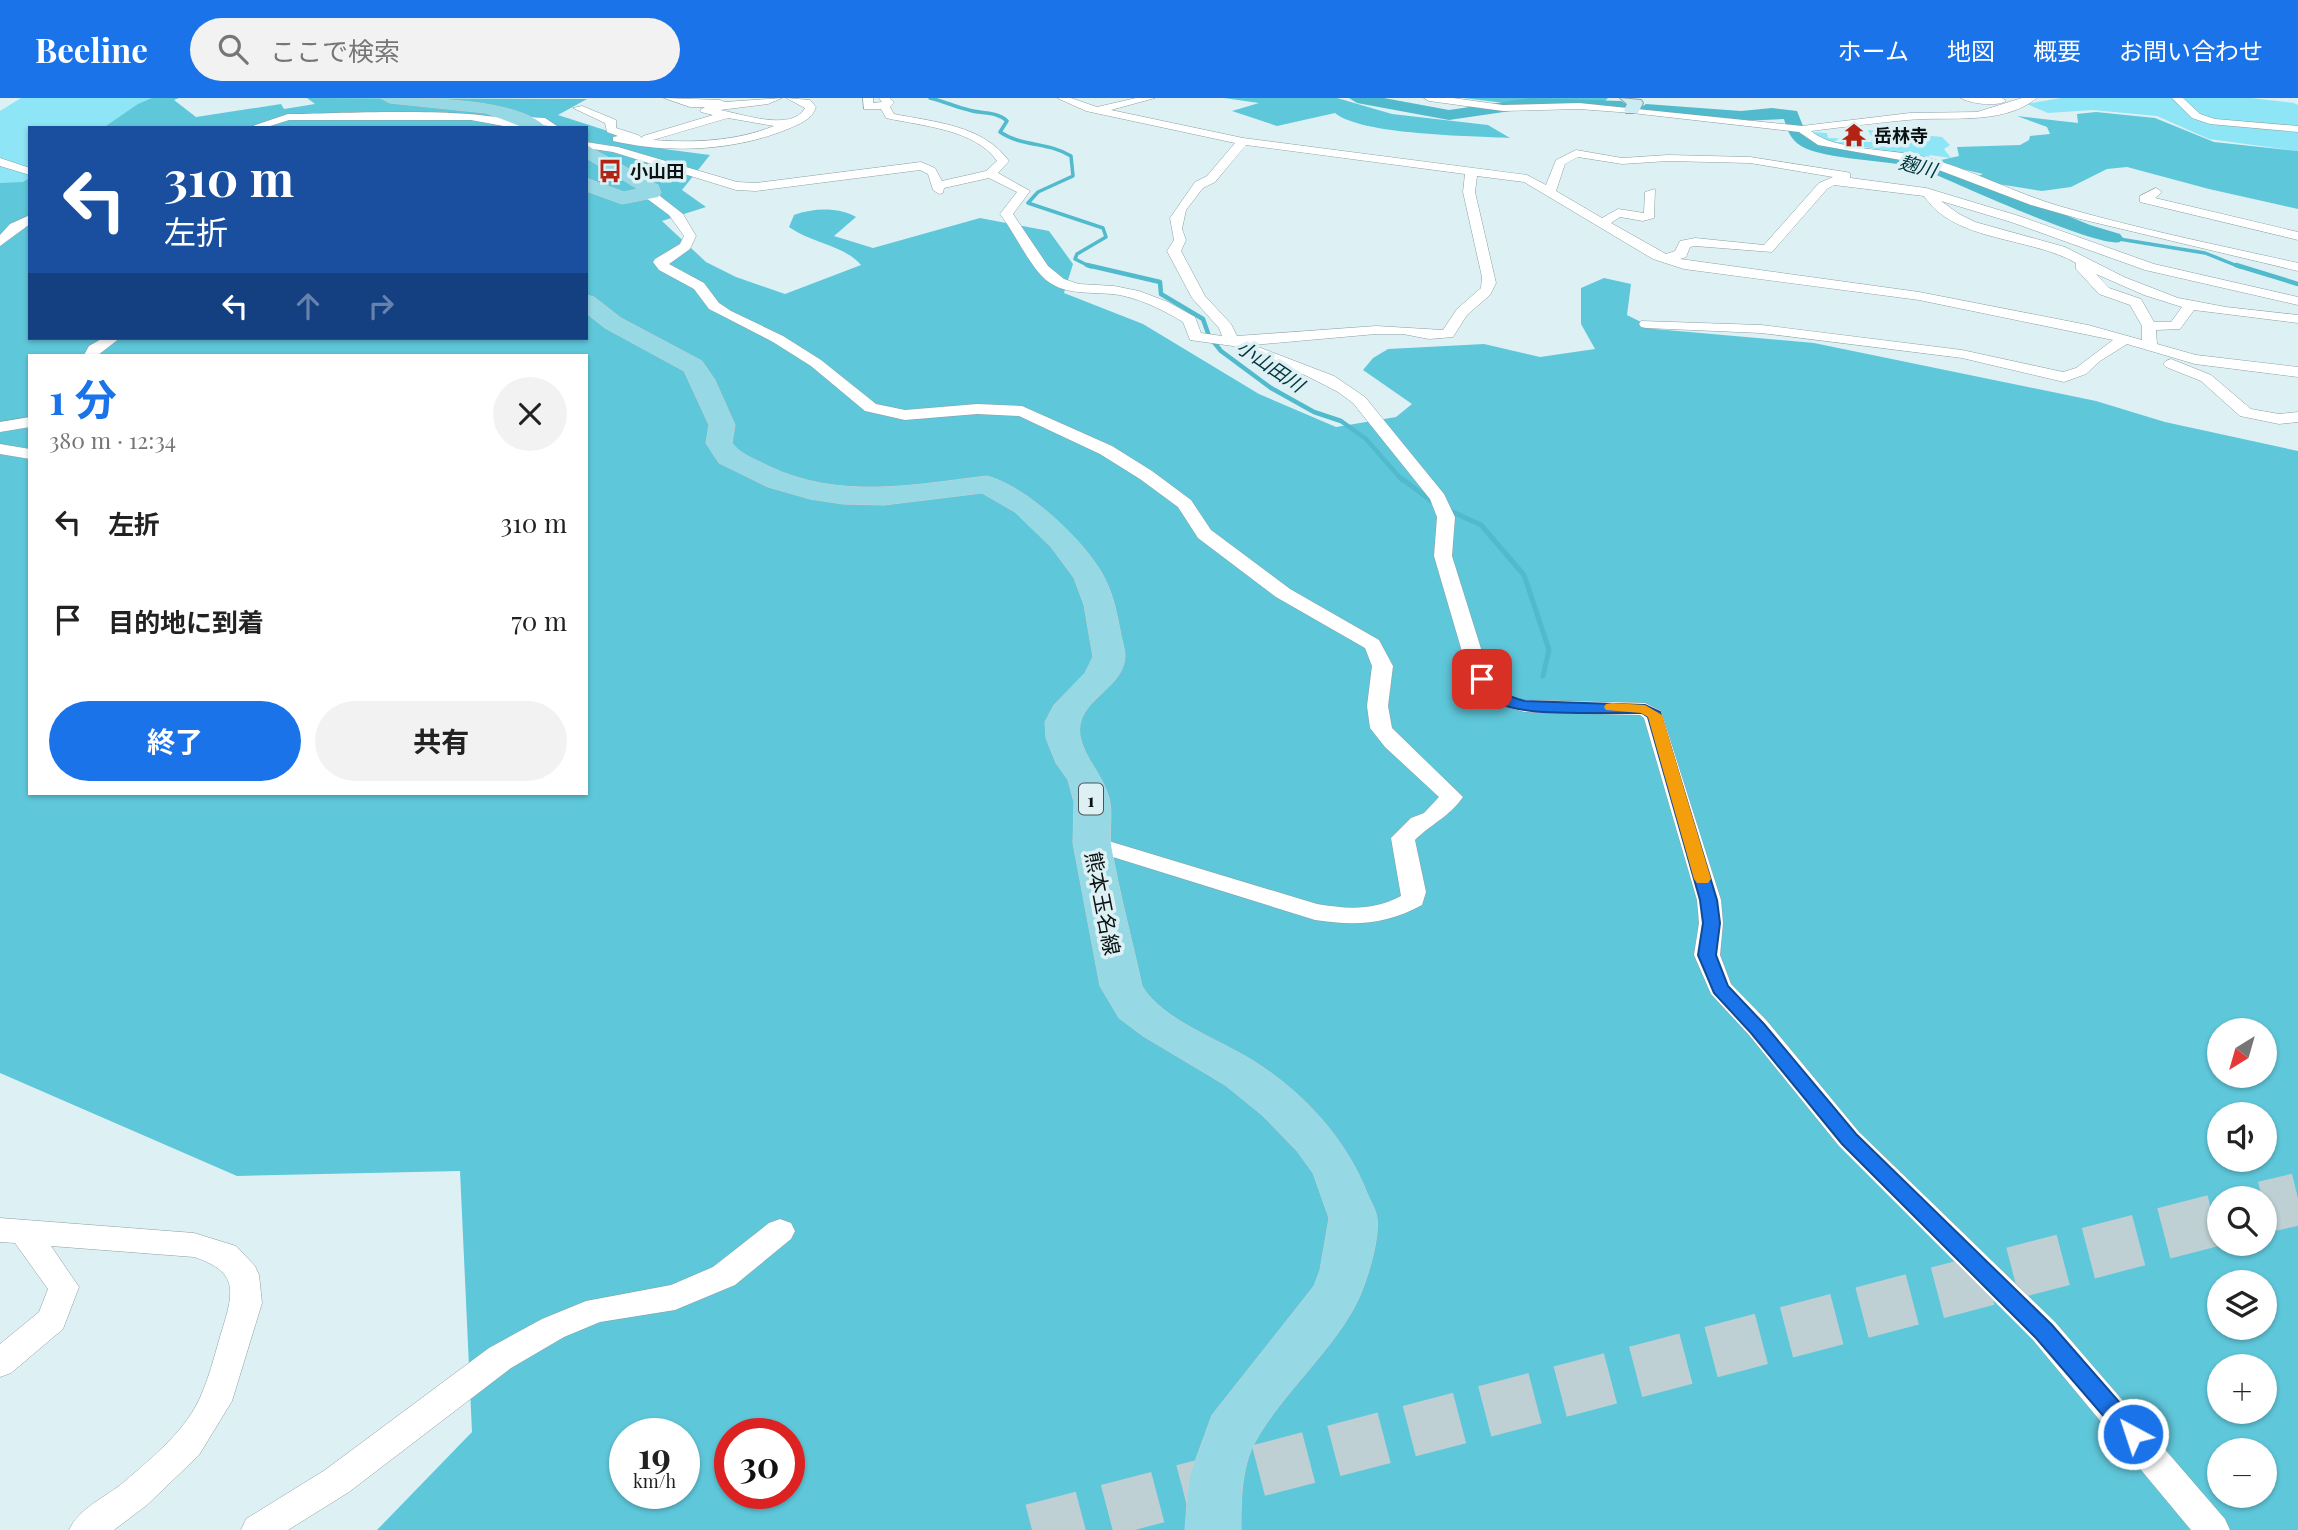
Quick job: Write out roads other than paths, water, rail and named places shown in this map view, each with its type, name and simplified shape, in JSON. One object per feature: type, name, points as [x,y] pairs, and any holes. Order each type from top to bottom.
[{"type":"main road","points":[[390,98],[503,110],[530,125]]},
{"type":"main road","points":[[588,151],[651,189],[651,193],[622,198],[588,185]]},
{"type":"main road","name":"熊本玉名線","points":[[588,304],[613,323],[693,366],[704,380],[722,425],[719,443],[729,457],[746,467],[810,491],[843,496],[884,497],[986,484],[1025,506],[1061,541],[1089,577],[1100,605],[1109,657],[1100,677],[1071,705],[1062,722],[1063,738],[1074,763],[1086,779],[1092,802],[1092,843],[1121,986],[1134,1008],[1158,1026],[1241,1074],[1278,1103],[1313,1139],[1334,1167],[1353,1218],[1345,1270],[1334,1297],[1231,1432],[1216,1478],[1213,1530]]},
{"type":"street","points":[[669,98],[676,102],[702,105],[740,98]]},
{"type":"street","points":[[777,98],[760,104],[743,102],[705,110],[779,124]]},
{"type":"street","points":[[588,135],[700,146],[732,143],[780,128],[809,113],[811,107],[806,102],[791,98]]},
{"type":"street","points":[[588,145],[614,149],[736,186],[776,186],[921,166],[929,168],[936,175],[938,188],[990,174],[1003,161],[996,151],[960,130],[890,116],[884,102],[867,107],[868,98]]},
{"type":"street","points":[[1062,98],[1099,111],[1243,141],[1527,179],[1665,258],[1689,266],[1919,296],[2088,329],[2195,359],[2298,372]]},
{"type":"street","points":[[1099,111],[1150,98]]},
{"type":"street","points":[[1429,98],[1503,108],[1630,104],[1797,129],[1910,116],[1976,115],[2032,98]]},
{"type":"street","points":[[1966,98],[2018,103]]},
{"type":"street","points":[[2177,98],[2187,111],[2214,122],[2298,129]]},
{"type":"street","points":[[578,108],[612,122],[609,125],[611,130],[646,141],[729,114]]},
{"type":"street","points":[[281,126],[291,113]]},
{"type":"street","points":[[257,126],[291,113],[471,117],[530,125],[541,120],[552,126]]},
{"type":"street","points":[[1797,129],[1814,141],[1826,145],[1899,154],[2051,208],[2298,267]]},
{"type":"street","points":[[1230,342],[1226,327],[1199,298],[1174,251],[1180,240],[1176,218],[1199,185],[1211,179],[1243,141]]},
{"type":"street","points":[[1550,190],[1560,162],[1576,152],[1622,161],[1668,158],[1750,160],[1904,189]]},
{"type":"street","points":[[0,162],[28,171]]},
{"type":"street","points":[[1230,342],[1297,334],[1334,335],[1376,330],[1448,334],[1463,311],[1488,290],[1491,278],[1486,269],[1469,192],[1472,170]]},
{"type":"street","points":[[1925,192],[1939,185],[1949,172]]},
{"type":"street","points":[[990,174],[1024,191],[1006,214],[1016,223],[1051,277],[1066,285],[1117,291],[1161,302],[1189,320],[1195,337],[1230,342],[1329,377],[1359,400],[1438,498],[1446,517],[1443,556],[1473,655],[1487,689],[1506,701],[1525,706],[1645,709],[1654,715],[1709,900],[1712,923],[1707,955],[1720,988],[1758,1028],[1849,1139],[2044,1331],[2213,1530]]},
{"type":"street","points":[[1665,258],[1681,254],[1685,244],[1695,242],[1767,249],[1823,186],[1832,181],[1925,192],[2015,219],[2150,267],[2298,301]]},
{"type":"street","points":[[1604,222],[1618,214],[1643,217],[1650,215],[1651,192]]},
{"type":"street","points":[[1925,192],[1946,214],[2025,242],[2055,248],[2159,296],[2298,319]]},
{"type":"street","points":[[2156,192],[2144,199],[2298,236]]},
{"type":"street","points":[[651,193],[648,195],[667,206],[685,222],[690,236],[685,246],[660,262],[664,267],[699,286],[714,306],[726,314],[778,339],[816,363],[871,408],[905,415],[1022,411],[1051,423],[1146,475],[1185,504],[1204,534],[1273,586],[1300,605],[1372,644],[1379,652],[1385,670],[1377,710],[1382,729],[1452,797],[1432,818],[1419,823],[1403,838],[1402,848],[1415,887],[1413,900],[1395,911],[1376,916],[1349,917],[1315,912],[1092,843]]},
{"type":"street","points":[[0,242],[28,222]]},
{"type":"street","points":[[2075,258],[2092,281],[2104,291],[2136,302],[2149,326],[2157,358],[2206,378],[2246,413],[2279,419],[2298,417]]},
{"type":"street","points":[[2272,261],[2298,260]]},
{"type":"street","points":[[2150,267],[2159,296]]},
{"type":"street","points":[[2149,326],[2175,326],[2192,303]]},
{"type":"street","points":[[1646,324],[1761,329],[1962,354],[2064,377],[2081,371],[2095,358],[2125,339]]},
{"type":"street","points":[[91,354],[110,340]]},
{"type":"street","points":[[0,427],[28,422]]},
{"type":"street","points":[[0,449],[28,454]]},
{"type":"street","points":[[258,1530],[337,1481],[500,1357],[553,1328],[597,1310],[675,1297],[724,1276],[780,1231]]},
{"type":"street","points":[[0,1363],[52,1320],[64,1287],[12,1232]]},
{"type":"street","points":[[12,1232],[112,1237],[194,1245],[225,1255],[244,1275],[246,1303],[216,1401],[187,1445],[135,1494],[86,1530]]},
{"type":"waterway","name":"小山田川","points":[[930,98],[999,116],[1007,121],[1000,132],[1008,137],[1054,148],[1071,156],[1073,176],[1038,192],[1028,203],[1103,228],[1106,237],[1077,254],[1075,259],[1087,265]]},
{"type":"waterway","name":"麹川","points":[[1357,98],[1449,115],[1538,102],[1621,106]]},
{"type":"waterway","name":"麹川","points":[[1646,109],[1741,116],[1772,113],[1791,115],[1797,133],[1808,143],[1841,151],[1899,157],[1926,164],[2083,229],[2113,238]]},
{"type":"waterway","points":[[2113,238],[2205,253],[2240,267]]},
{"type":"waterway","name":"小山田川","points":[[1087,265],[1160,282],[1161,294],[1203,319],[1209,336],[1221,351],[1271,388],[1314,412],[1341,421],[1366,439],[1402,480]]},
{"type":"waterway","name":"小山田川","points":[[1087,265],[1091,267]]},
{"type":"waterway","points":[[2236,265],[2298,284]]},
{"type":"waterway","name":"小山田川","points":[[1401,478],[1438,506]]},
{"type":"waterway","name":"小山田川","points":[[1448,510],[1481,525],[1524,575],[1549,650],[1543,676]]},
{"type":"tunnel","points":[[2277,1204],[2298,1199]]},
{"type":"tunnel","points":[[1032,1530],[2207,1222]]},
{"type":"place","name":"岳林寺","points":[[1854,135]]},
{"type":"place","name":"小山田","points":[[610,171]]}]
